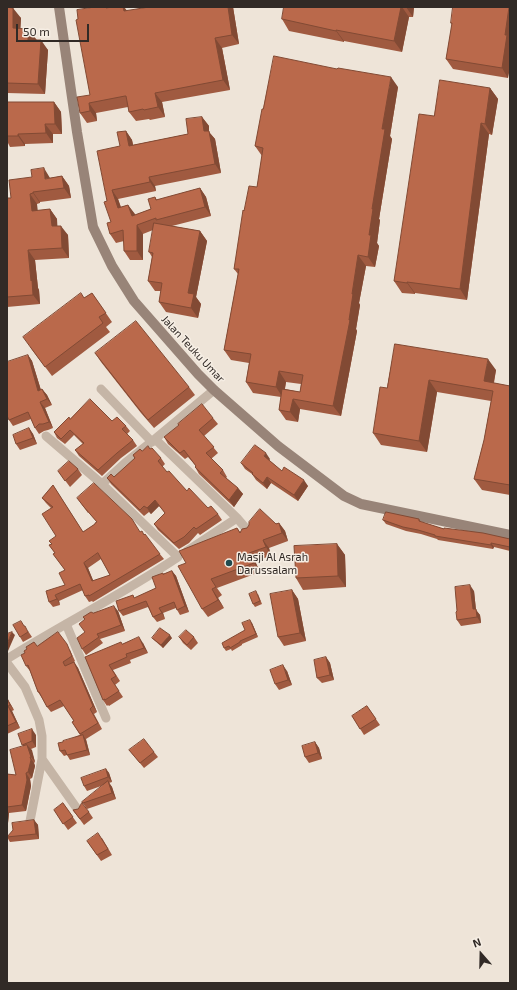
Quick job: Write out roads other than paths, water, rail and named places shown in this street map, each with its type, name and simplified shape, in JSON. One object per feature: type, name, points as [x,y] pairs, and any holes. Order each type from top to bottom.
[{"type":"main road","name":"Jalan Teuku Umar","points":[[58,7],[93,227],[112,266],[134,301],[198,374],[214,390],[278,446],[344,496],[361,504],[510,536]]},
{"type":"street","points":[[101,389],[153,441],[237,518],[249,532]]},
{"type":"street","points":[[102,484],[125,463],[214,390]]},
{"type":"street","points":[[46,436],[102,484],[178,557]]},
{"type":"street","points":[[7,659],[157,571],[237,518]]},
{"type":"street","points":[[66,624],[106,718]]},
{"type":"street","points":[[7,663],[25,687],[39,720],[42,736],[42,759],[30,821]]},
{"type":"street","points":[[42,759],[78,810]]},
{"type":"place","name":"Masji Al Asrah Darussalam","points":[[229,563]]}]
